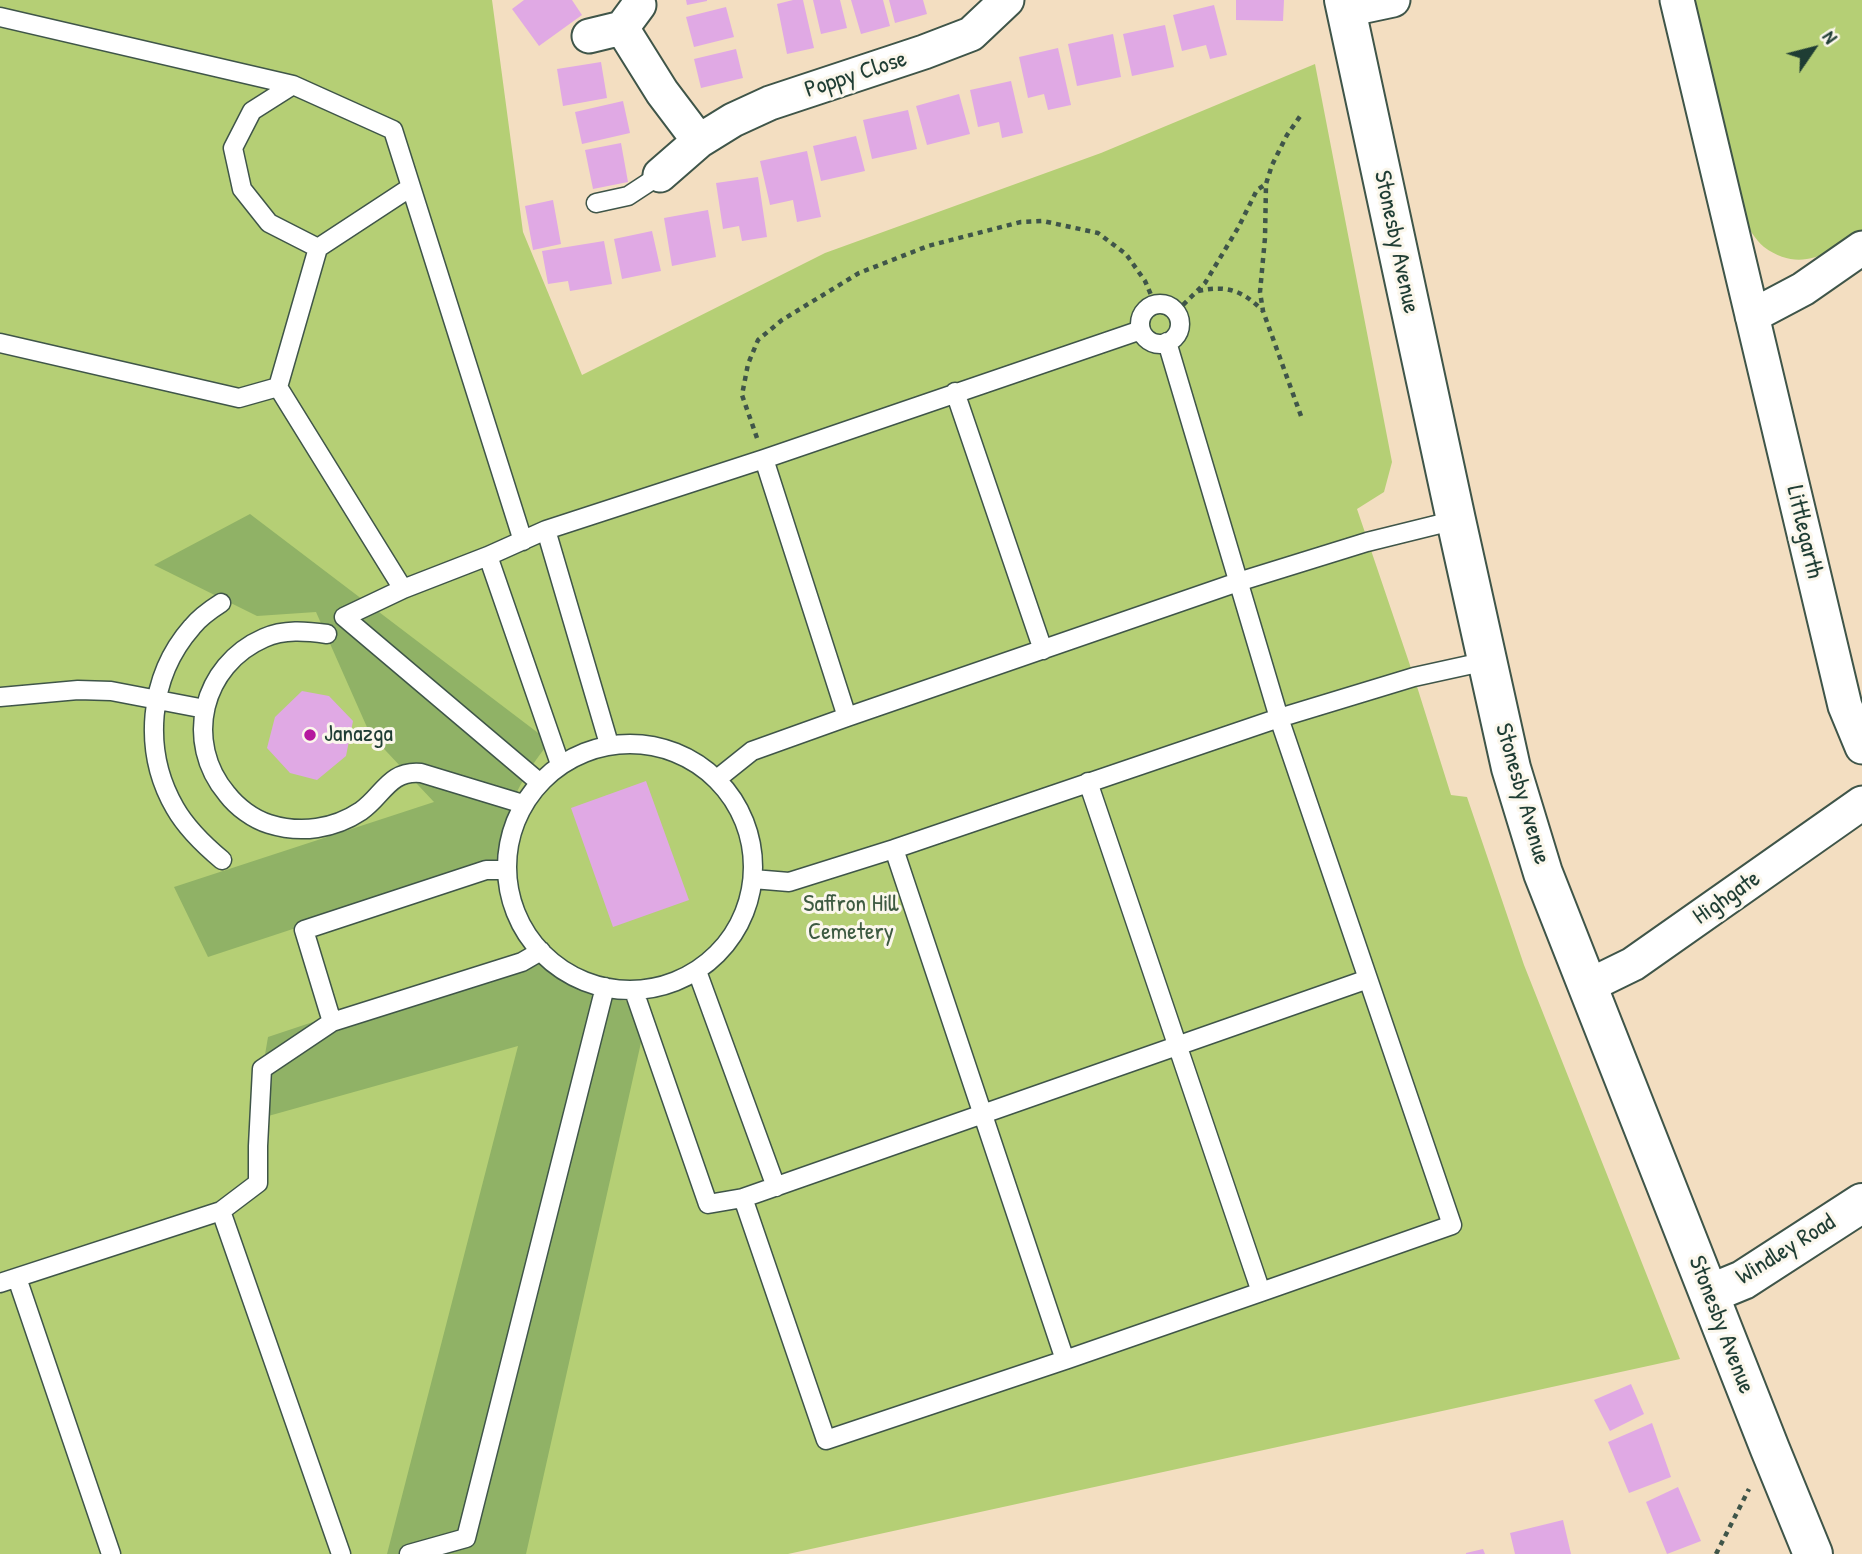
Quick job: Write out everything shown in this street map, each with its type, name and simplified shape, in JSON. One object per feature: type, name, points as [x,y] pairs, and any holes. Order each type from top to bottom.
[{"type":"main road","name":"Stonesby Avenue","points":[[1345,5],[1511,768],[1544,873],[1813,1554]]},
{"type":"main road","name":"Windley Road","points":[[1709,1294],[1743,1280],[1862,1203]]},
{"type":"street","name":"Poppy Close","points":[[660,175],[699,141],[733,120],[770,103],[971,34],[1007,0]]},
{"type":"street","points":[[1345,5],[1393,0]]},
{"type":"street","name":"Littlegarth","points":[[1677,0],[1845,706],[1862,747]]},
{"type":"street","points":[[589,36],[631,17],[662,92],[699,141]]},
{"type":"street","points":[[1752,316],[1803,289],[1862,248]]},
{"type":"street","name":"Highgate","points":[[1588,986],[1633,964],[1862,803]]},
{"type":"lane","points":[[0,17],[293,85],[393,130],[523,541]]},
{"type":"lane","points":[[293,85],[252,111],[233,148],[242,190],[269,223],[318,248]]},
{"type":"lane","name":"Poppy Close","points":[[596,203],[628,196],[660,175]]},
{"type":"lane","points":[[403,589],[278,387],[318,248],[411,187]]},
{"type":"lane","points":[[1156,304],[1168,306],[1176,312],[1180,322],[1173,339],[1167,342],[1154,343],[1144,336],[1141,330],[1141,317],[1149,307],[1156,304]]},
{"type":"lane","points":[[539,782],[344,617],[403,589],[546,530],[764,459],[1141,330]]},
{"type":"lane","points":[[0,342],[239,398],[278,387]]},
{"type":"lane","points":[[743,1198],[826,1440],[1261,1293],[1451,1225],[1279,718],[1167,342]]},
{"type":"lane","points":[[956,392],[1042,650]]},
{"type":"lane","points":[[764,459],[847,717]]},
{"type":"lane","points":[[717,779],[752,751],[847,717],[1238,582],[1367,542],[1456,520]]},
{"type":"lane","points":[[546,530],[609,744]]},
{"type":"lane","points":[[488,556],[560,764]]},
{"type":"lane","points":[[221,603],[192,626],[163,677],[156,699],[153,744],[165,789],[175,809],[188,828],[222,860]]},
{"type":"lane","points":[[327,634],[296,630],[265,637],[236,655],[214,682],[203,714],[204,749],[216,781],[238,807],[268,824],[301,831],[335,825],[363,810],[396,777],[409,772],[421,773],[523,804]]},
{"type":"lane","points":[[753,879],[789,882],[1279,718],[1414,677],[1487,661]]},
{"type":"lane","points":[[0,697],[111,691],[205,709]]},
{"type":"lane","points":[[639,743],[667,749],[694,761],[717,779],[734,800],[746,825],[753,851],[753,879],[744,915],[725,947],[697,971],[667,986],[634,991],[605,987],[579,979],[558,968],[529,939],[511,903],[506,870],[510,835],[523,804],[539,782],[560,764],[583,752],[609,744],[639,743]]},
{"type":"lane","points":[[1088,782],[1261,1293]]},
{"type":"lane","points":[[894,849],[1065,1360]]},
{"type":"lane","points":[[332,1023],[304,930],[486,870],[506,870]]},
{"type":"lane","points":[[111,1554],[8,1281],[221,1211],[258,1183],[262,1069],[332,1023],[522,962],[541,951]]},
{"type":"lane","points":[[697,971],[776,1187]]},
{"type":"lane","points":[[634,991],[708,1204],[743,1198],[776,1187],[983,1112],[1368,979]]},
{"type":"lane","points":[[409,1554],[466,1538],[605,987]]},
{"type":"lane","points":[[221,1211],[341,1554]]},
{"type":"path","points":[[1301,116],[1287,135],[1266,184],[1260,292],[1263,311],[1301,416]]},
{"type":"path","points":[[1176,312],[1205,284],[1257,190],[1266,184]]},
{"type":"path","points":[[764,459],[743,394],[748,364],[758,340],[782,320],[859,273],[928,246],[1021,222],[1043,221],[1098,233],[1126,254],[1145,281],[1156,304]]},
{"type":"path","points":[[1197,291],[1216,288],[1236,292],[1263,311]]},
{"type":"path","points":[[1716,1554],[1770,1449]]},
{"type":"green space","name":"Saffron Hill Cemetery","points":[[0,0],[492,0],[523,232],[582,375],[825,253],[1101,153],[1315,64],[1392,462],[1384,492],[1357,509],[1451,795],[1467,797],[1524,965],[1680,1359],[788,1554],[0,1554]]},
{"type":"green space","points":[[1690,0],[1862,0],[1862,230],[1827,253],[1803,260],[1778,255],[1764,247],[1741,216]]},
{"type":"green space","points":[[250,514],[550,742],[517,791],[509,813],[507,828],[511,857],[208,957],[174,887],[434,802],[370,734],[316,612],[257,616],[154,565]]},
{"type":"green space","points":[[526,951],[559,976],[600,995],[649,1007],[526,1554],[387,1554],[518,1046],[254,1120],[268,1037]]},
{"type":"building","points":[[524,0],[572,0],[582,15],[539,46],[512,9]]},
{"type":"building","points":[[686,0],[707,0],[707,1],[687,5]]},
{"type":"building","points":[[803,0],[814,48],[787,54],[777,4]]},
{"type":"building","points":[[813,0],[840,0],[847,28],[821,34]]},
{"type":"building","points":[[851,0],[883,0],[890,26],[861,34]]},
{"type":"building","points":[[889,0],[923,0],[927,14],[895,23]]},
{"type":"building","points":[[1236,0],[1284,0],[1283,21],[1236,20]]},
{"type":"building","points":[[1214,5],[1227,55],[1210,59],[1206,45],[1182,51],[1173,15]]},
{"type":"building","points":[[726,7],[734,37],[694,47],[686,17]]},
{"type":"building","points":[[1165,25],[1174,67],[1132,76],[1123,34]]},
{"type":"building","points":[[1113,34],[1121,77],[1077,86],[1068,44]]},
{"type":"building","points":[[1058,48],[1071,105],[1048,110],[1044,94],[1028,98],[1019,57]]},
{"type":"building","points":[[736,49],[743,78],[701,88],[694,59]]},
{"type":"building","points":[[601,62],[607,98],[563,106],[557,69]]},
{"type":"building","points":[[1011,81],[1023,133],[1002,138],[999,122],[978,127],[970,90]]},
{"type":"building","points":[[959,94],[970,134],[927,145],[916,106]]},
{"type":"building","points":[[623,101],[630,133],[582,144],[575,112]]},
{"type":"building","points":[[908,110],[917,149],[872,159],[863,120]]},
{"type":"building","points":[[856,136],[865,171],[821,181],[813,146]]},
{"type":"building","points":[[621,143],[628,182],[593,189],[585,150]]},
{"type":"building","points":[[807,151],[821,217],[797,222],[793,200],[770,205],[760,161]]},
{"type":"building","points":[[758,177],[767,237],[742,241],[739,226],[723,229],[716,183]]},
{"type":"building","points":[[553,200],[561,244],[533,250],[525,206]]},
{"type":"building","points":[[708,210],[716,257],[672,266],[664,218]]},
{"type":"building","points":[[652,231],[661,271],[622,279],[614,239]]},
{"type":"building","points":[[604,241],[612,284],[570,291],[568,281],[548,284],[542,251]]},
{"type":"building","name":"Janazga","points":[[302,691],[329,696],[353,721],[346,756],[317,780],[290,773],[267,748],[275,717]]},
{"type":"building","points":[[646,781],[689,900],[613,927],[571,808]]},
{"type":"building","points":[[1631,1384],[1644,1414],[1610,1431],[1594,1400]]},
{"type":"building","points":[[1652,1423],[1671,1477],[1629,1493],[1608,1442]]},
{"type":"building","points":[[1678,1487],[1701,1541],[1667,1554],[1646,1502]]},
{"type":"building","points":[[1563,1520],[1571,1554],[1515,1554],[1510,1533]]},
{"type":"building","points":[[1483,1549],[1485,1554],[1466,1554],[1466,1553]]},
{"type":"place","name":"Janazga","points":[[310,735]]}]
